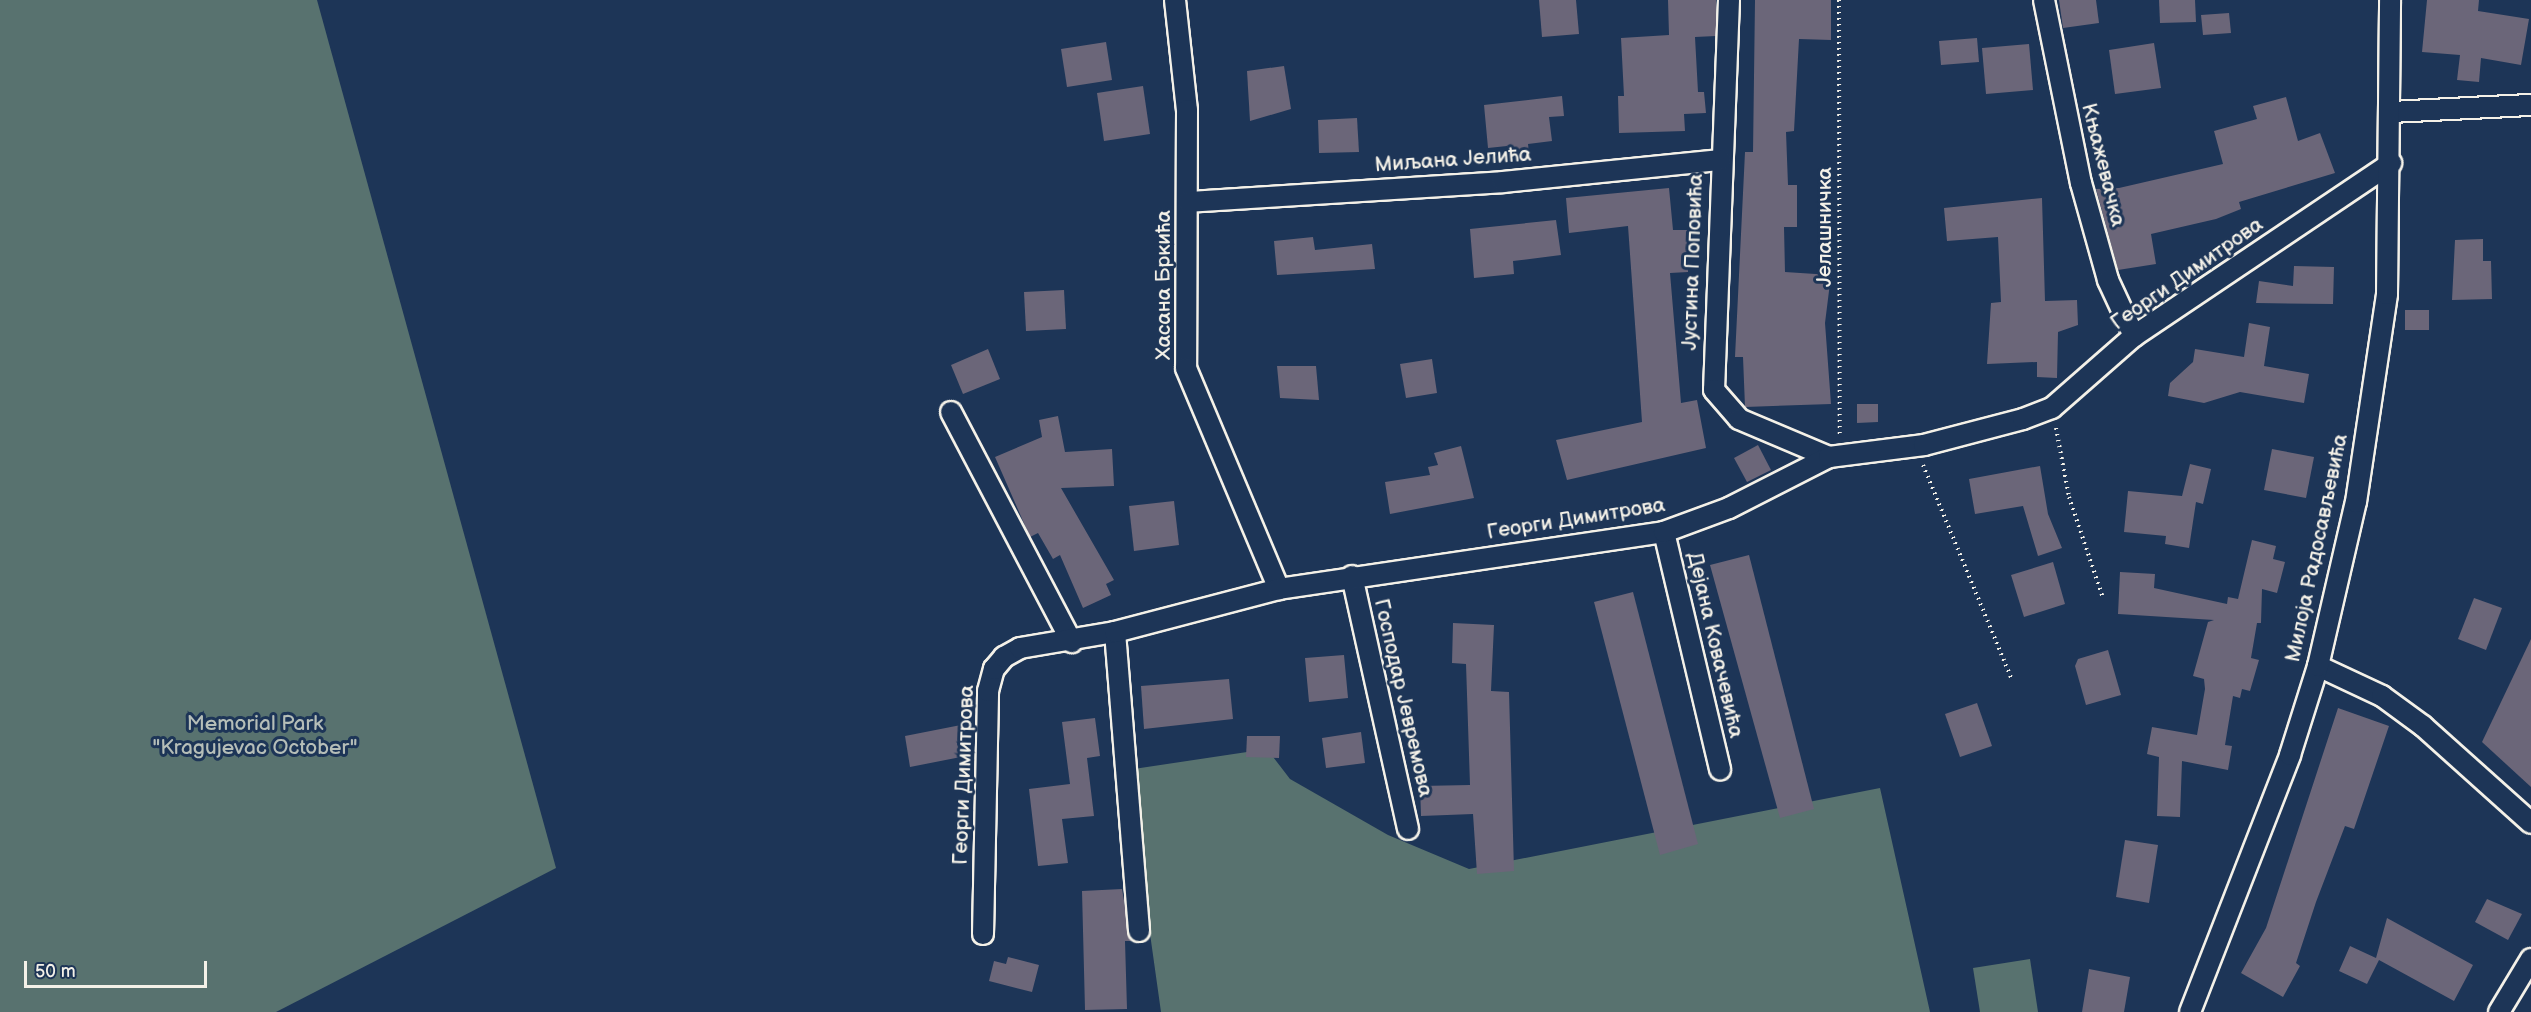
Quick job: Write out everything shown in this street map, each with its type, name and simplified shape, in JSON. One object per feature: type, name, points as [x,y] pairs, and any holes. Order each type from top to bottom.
[{"type":"street","name":"Хасана Бркића","points":[[1175,0],[1187,110],[1186,368],[1280,589]]},
{"type":"street","name":"Јустина Поповића","points":[[1729,0],[1721,160],[1714,390],[1739,419],[1835,456]]},
{"type":"street","name":"Књажевачка","points":[[2044,0],[2081,183],[2108,280],[2134,336]]},
{"type":"street","name":"Милоја Радосављевића","points":[[2190,1012],[2290,755],[2318,666],[2356,502],[2385,306],[2391,163],[2390,0]]},
{"type":"street","points":[[2391,112],[2531,105]]},
{"type":"street","name":"Миљана Јелића","points":[[1188,202],[1503,182],[1721,160]]},
{"type":"street","name":"Георги Димитрова","points":[[983,934],[988,690],[994,669],[1020,648],[1072,642],[1280,589],[1352,576],[1664,532],[1729,508],[1835,456],[1923,445],[2052,408],[2134,336],[2391,163]]},
{"type":"street","points":[[951,412],[1072,642]]},
{"type":"street","name":"Дејана Ковачевића","points":[[1664,532],[1720,769]]},
{"type":"street","name":"Господар Јевремова","points":[[1352,576],[1408,830]]},
{"type":"street","points":[[1115,632],[1139,931]]},
{"type":"street","points":[[2318,666],[2382,696],[2423,726],[2531,823]]},
{"type":"street","points":[[2499,1012],[2531,959]]},
{"type":"path","name":"Јелашничка","points":[[1835,456],[1839,0]]},
{"type":"path","points":[[2052,408],[2069,497],[2103,598]]},
{"type":"path","points":[[1923,445],[1923,471],[2011,677]]},
{"type":"green space","name":"Memorial Park \"Kragujevac October\"","points":[[0,0],[317,0],[556,868],[276,1012],[0,1012]]},
{"type":"green space","points":[[1267,749],[1290,779],[1388,835],[1469,869],[1880,788],[1930,1012],[1161,1012],[1127,770]]},
{"type":"green space","points":[[2030,959],[2038,1012],[1980,1012],[1973,968]]},
{"type":"building","points":[[1539,0],[1576,0],[1579,34],[1542,37]]},
{"type":"building","points":[[1668,0],[1716,0],[1716,36],[1695,37],[1698,92],[1704,92],[1706,113],[1684,114],[1685,131],[1619,133],[1618,96],[1624,96],[1621,38],[1669,35]]},
{"type":"building","points":[[1755,0],[1831,0],[1831,40],[1799,39],[1794,131],[1786,132],[1788,185],[1797,185],[1797,227],[1784,227],[1785,272],[1831,275],[1825,323],[1831,404],[1745,407],[1743,357],[1735,357],[1745,152],[1753,152]]},
{"type":"building","points":[[2059,0],[2096,0],[2099,23],[2063,28]]},
{"type":"building","points":[[2159,0],[2195,0],[2196,22],[2160,23]]},
{"type":"building","points":[[2427,0],[2479,0],[2478,11],[2529,19],[2521,65],[2481,58],[2479,82],[2457,80],[2460,55],[2422,52]]},
{"type":"building","points":[[2229,13],[2231,33],[2203,35],[2201,15]]},
{"type":"building","points":[[1977,38],[1979,62],[1941,65],[1939,41]]},
{"type":"building","points":[[1106,42],[1112,80],[1067,87],[1061,49]]},
{"type":"building","points":[[2154,43],[2161,88],[2115,94],[2109,50]]},
{"type":"building","points":[[2029,44],[2033,90],[1986,94],[1982,48]]},
{"type":"building","points":[[1284,66],[1291,109],[1250,121],[1247,71]]},
{"type":"building","points":[[1143,86],[1150,134],[1104,141],[1097,93]]},
{"type":"building","points":[[1562,96],[1564,116],[1549,117],[1552,141],[1528,144],[1529,153],[1508,155],[1507,146],[1488,148],[1484,105]]},
{"type":"building","points":[[2286,97],[2298,141],[2320,133],[2335,173],[2239,202],[2241,209],[2216,219],[2151,234],[2156,264],[2118,270],[2096,189],[2119,188],[2223,164],[2214,131],[2257,119],[2253,106]]},
{"type":"building","points":[[1357,118],[1359,152],[1319,153],[1318,120]]},
{"type":"building","points":[[1669,188],[1673,230],[1687,230],[1688,272],[1670,273],[1681,403],[1697,400],[1706,448],[1567,480],[1556,440],[1642,422],[1628,226],[1569,233],[1566,198]]},
{"type":"building","points":[[2042,198],[2045,301],[2077,300],[2078,325],[2058,332],[2057,378],[2037,377],[2037,362],[1987,364],[1991,303],[2001,302],[1998,237],[1947,241],[1944,208]]},
{"type":"building","points":[[1556,220],[1561,255],[1513,261],[1514,274],[1474,278],[1470,229]]},
{"type":"building","points":[[1313,237],[1315,250],[1372,244],[1375,269],[1277,275],[1274,241]]},
{"type":"building","points":[[2483,239],[2483,261],[2491,261],[2492,299],[2452,300],[2455,240]]},
{"type":"building","points":[[2294,266],[2334,267],[2333,304],[2256,303],[2259,281],[2293,286]]},
{"type":"building","points":[[1064,290],[1066,329],[1026,331],[1024,292]]},
{"type":"building","points":[[2405,310],[2429,310],[2429,330],[2405,330]]},
{"type":"building","points":[[2249,323],[2270,327],[2264,366],[2309,374],[2304,403],[2240,392],[2204,403],[2168,396],[2170,383],[2193,362],[2195,349],[2244,357]]},
{"type":"building","points":[[988,349],[1000,379],[963,394],[951,365]]},
{"type":"building","points":[[1432,359],[1437,393],[1406,398],[1400,364]]},
{"type":"building","points":[[1277,366],[1316,366],[1319,400],[1280,398]]},
{"type":"building","points":[[1857,404],[1878,404],[1878,422],[1857,423]]},
{"type":"building","points":[[1058,416],[1065,452],[1112,449],[1114,486],[1061,488],[1114,580],[1106,584],[1111,595],[1083,608],[1060,555],[1053,559],[1038,533],[1030,537],[995,457],[1042,437],[1039,420]]},
{"type":"building","points":[[1758,445],[1771,470],[1747,482],[1734,458]]},
{"type":"building","points":[[1461,446],[1474,498],[1390,514],[1385,482],[1430,475],[1428,467],[1438,465],[1434,453]]},
{"type":"building","points":[[2272,449],[2314,457],[2306,498],[2264,490]]},
{"type":"building","points":[[2190,464],[2211,469],[2203,504],[2196,502],[2189,548],[2165,544],[2166,536],[2124,532],[2128,491],[2182,496]]},
{"type":"building","points":[[2040,466],[2048,514],[2062,548],[2038,556],[2023,506],[1975,514],[1969,479]]},
{"type":"building","points":[[1174,501],[1179,545],[1134,551],[1129,506]]},
{"type":"building","points":[[2252,540],[2276,546],[2273,559],[2285,562],[2277,593],[2262,589],[2261,623],[2257,623],[2251,658],[2259,660],[2250,691],[2242,689],[2240,698],[2233,696],[2225,745],[2232,746],[2228,770],[2182,761],[2180,817],[2157,816],[2159,757],[2147,754],[2152,727],[2197,735],[2205,689],[2204,679],[2193,676],[2208,622],[2214,620],[2118,614],[2120,572],[2155,574],[2154,588],[2227,604],[2228,597],[2238,599]]},
{"type":"building","points":[[1749,555],[1814,809],[1780,818],[1710,565]]},
{"type":"building","points":[[2053,562],[2065,604],[2024,617],[2011,575]]},
{"type":"building","points":[[1633,592],[1698,844],[1660,855],[1594,602]]},
{"type":"building","points":[[2474,598],[2502,608],[2486,650],[2458,639]]},
{"type":"building","points":[[1453,623],[1494,625],[1491,691],[1509,692],[1514,871],[1477,874],[1473,814],[1421,816],[1420,786],[1470,785],[1466,664],[1452,663]]},
{"type":"building","points":[[2531,639],[2531,787],[2482,742]]},
{"type":"building","points":[[2108,650],[2121,695],[2086,705],[2075,666],[2078,659]]},
{"type":"building","points":[[1344,655],[1348,698],[1309,702],[1305,658]]},
{"type":"building","points":[[1229,679],[1233,719],[1144,729],[1141,686]]},
{"type":"building","points":[[1977,703],[1992,746],[1960,757],[1945,714]]},
{"type":"building","points":[[2338,708],[2389,726],[2354,829],[2345,826],[2296,963],[2300,966],[2283,997],[2241,973],[2266,928]]},
{"type":"building","points":[[1095,718],[1100,756],[1087,758],[1094,816],[1062,819],[1068,863],[1038,866],[1029,789],[1070,784],[1062,722]]},
{"type":"building","points":[[966,724],[971,755],[910,767],[905,736]]},
{"type":"building","points":[[1361,732],[1365,763],[1326,768],[1322,738]]},
{"type":"building","points":[[1247,736],[1280,736],[1279,758],[1246,757]]},
{"type":"building","points":[[2125,840],[2158,845],[2149,903],[2116,897]]},
{"type":"building","points":[[1122,889],[1131,941],[1125,941],[1127,1009],[1085,1010],[1082,891]]},
{"type":"building","points":[[2487,899],[2522,914],[2508,940],[2475,922]]},
{"type":"building","points":[[2387,918],[2473,965],[2454,1001],[2379,960],[2367,984],[2339,971],[2350,946],[2376,958]]},
{"type":"building","points":[[1008,957],[1039,965],[1032,992],[989,981],[994,961],[1006,964]]},
{"type":"building","points":[[2089,969],[2130,977],[2124,1012],[2082,1012]]}]
